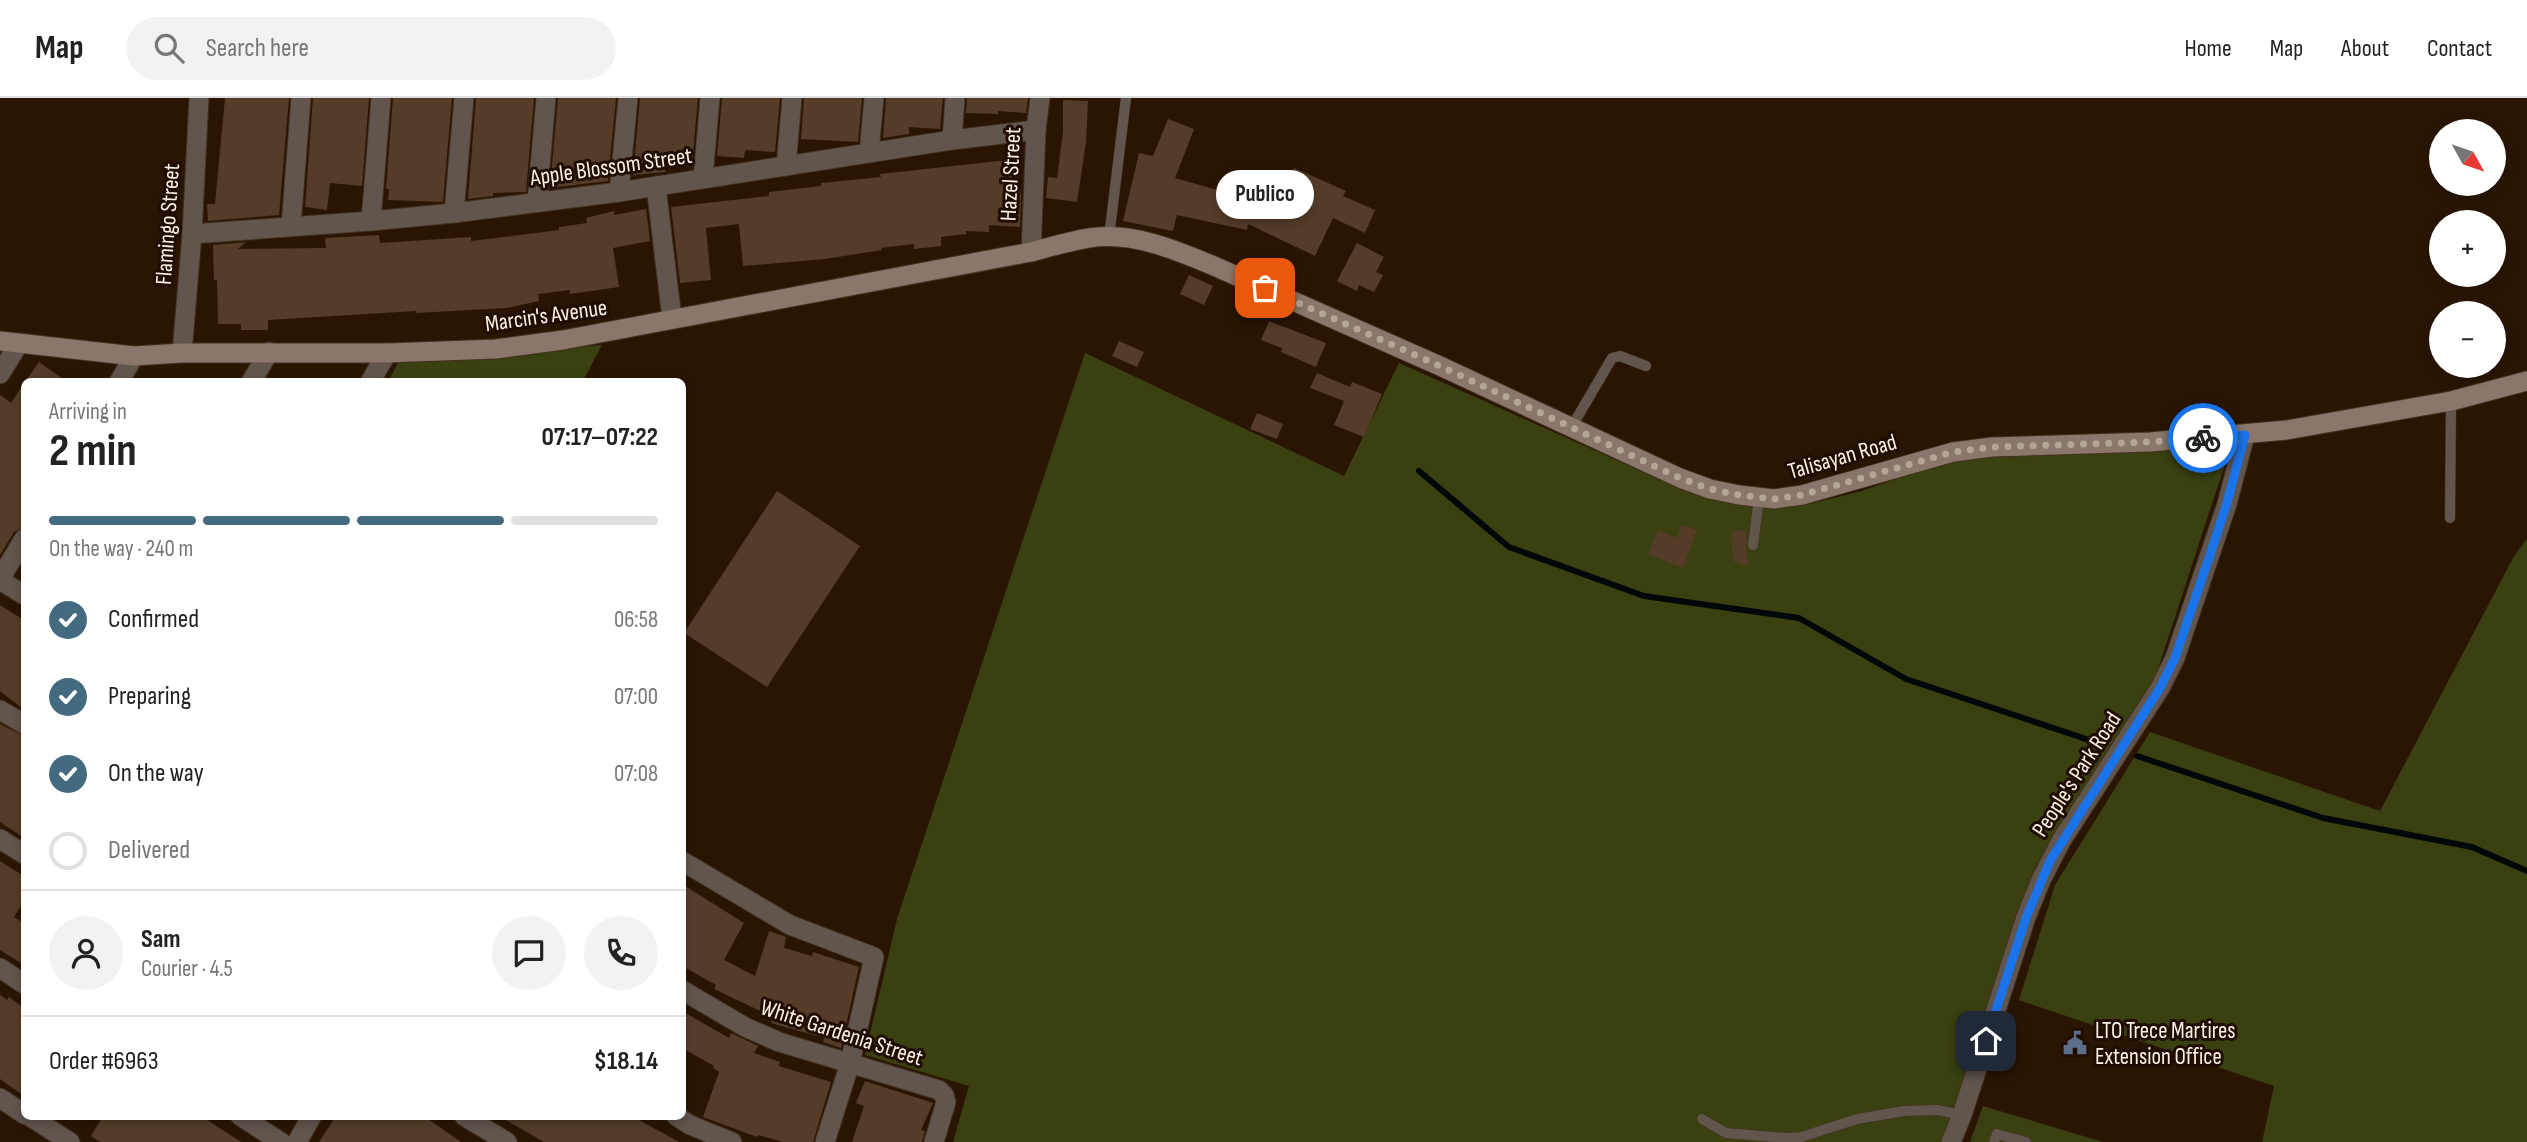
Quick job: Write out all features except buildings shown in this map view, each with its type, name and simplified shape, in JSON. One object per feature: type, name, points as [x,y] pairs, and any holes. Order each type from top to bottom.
[{"type":"main road","name":"Marcin's Avenue","points":[[9,343],[134,356],[496,349],[562,340],[1100,237]]},
{"type":"main road","name":"Talisayan Road","points":[[1100,237],[1133,239],[1203,261],[1700,485],[1759,498],[1802,495],[1911,462],[1979,448],[2150,442],[2287,430],[2451,401],[2527,381]]},
{"type":"street","name":"Flamingo Street","points":[[182,353],[199,98]]},
{"type":"street","points":[[291,226],[301,98]]},
{"type":"street","points":[[371,221],[381,98]]},
{"type":"street","points":[[454,213],[464,98]]},
{"type":"street","points":[[537,202],[546,98]]},
{"type":"street","points":[[619,192],[628,98]]},
{"type":"street","points":[[703,178],[710,98]]},
{"type":"street","points":[[786,166],[792,98]]},
{"type":"street","points":[[869,153],[874,98]]},
{"type":"street","points":[[952,141],[956,98]]},
{"type":"street","name":"Hazel Street","points":[[1031,252],[1036,130],[1040,98]]},
{"type":"street","name":"Apple Blossom Street","points":[[192,234],[454,213],[619,192],[1036,130]]},
{"type":"street","points":[[656,186],[672,319]]},
{"type":"street","points":[[0,374],[9,343]]},
{"type":"street","points":[[253,378],[269,352]]},
{"type":"street","points":[[372,378],[387,353]]},
{"type":"street","points":[[121,378],[134,356]]},
{"type":"street","name":"People's Park Road","points":[[1951,1142],[2026,918],[2045,870],[2160,688],[2175,658],[2227,503],[2245,435]]},
{"type":"street","points":[[21,543],[0,580],[21,593]]},
{"type":"street","points":[[0,710],[21,722]]},
{"type":"street","points":[[0,839],[21,852]]},
{"type":"street","points":[[686,863],[790,925],[871,956],[875,961],[850,1063],[825,1142]]},
{"type":"street","points":[[0,968],[21,982]]},
{"type":"street","name":"White Gardenia Street","points":[[686,992],[745,1027],[779,1042],[939,1090],[946,1102],[934,1142]]},
{"type":"street","points":[[0,1098],[21,1112]]},
{"type":"street","points":[[35,1120],[70,1142]]},
{"type":"street","points":[[246,1120],[281,1142]]},
{"type":"street","points":[[297,1142],[310,1120]]},
{"type":"street","points":[[471,1120],[507,1142]]},
{"type":"street","points":[[682,1120],[732,1142]]},
{"type":"lane","points":[[1100,237],[1126,98]]},
{"type":"lane","points":[[1571,429],[1612,358],[1620,356],[1646,366]]},
{"type":"lane","points":[[2450,518],[2451,401]]},
{"type":"lane","points":[[1754,545],[1759,498]]},
{"type":"lane","points":[[1702,1119],[1726,1133],[1786,1138],[1801,1137],[1857,1119],[1903,1111],[1937,1110],[1962,1115]]},
{"type":"lane","points":[[1994,1142],[1997,1134],[2026,1142]]},
{"type":"green space","points":[[602,345],[585,378],[390,378],[400,359]]},
{"type":"green space","points":[[1085,353],[1344,476],[1399,363],[1652,476],[1717,497],[1766,507],[1809,504],[1862,491],[1932,466],[1986,455],[2230,449],[2156,675],[2037,865],[1942,1142],[953,1142],[969,1086],[865,1055],[897,919]]},
{"type":"green space","points":[[2527,539],[2527,1142],[2262,1142],[2274,1086],[2019,1000],[2055,885],[2150,732],[2380,811],[2514,556]]},
{"type":"green space","points":[[1983,1106],[2103,1142],[1970,1142]]},
{"type":"waterway","points":[[1419,471],[1509,547],[1644,596],[1799,618],[1906,679],[2104,745]]},
{"type":"waterway","points":[[2137,756],[2323,818],[2472,847],[2527,871]]},
{"type":"way so far","points":[[1265,288],[1680,478],[1710,489],[1739,495],[1774,499],[1802,495],[1911,462],[1953,452],[1992,447],[2203,438]]},
{"type":"place","name":"Publico","points":[[1265,288]]},
{"type":"place","name":"LTO Trece Martires Extension Office","points":[[2075,1043]]},
{"type":"route","points":[[1986,1041],[2026,918],[2050,861],[2160,688],[2175,658],[2227,503],[2245,435],[2203,438]]}]
